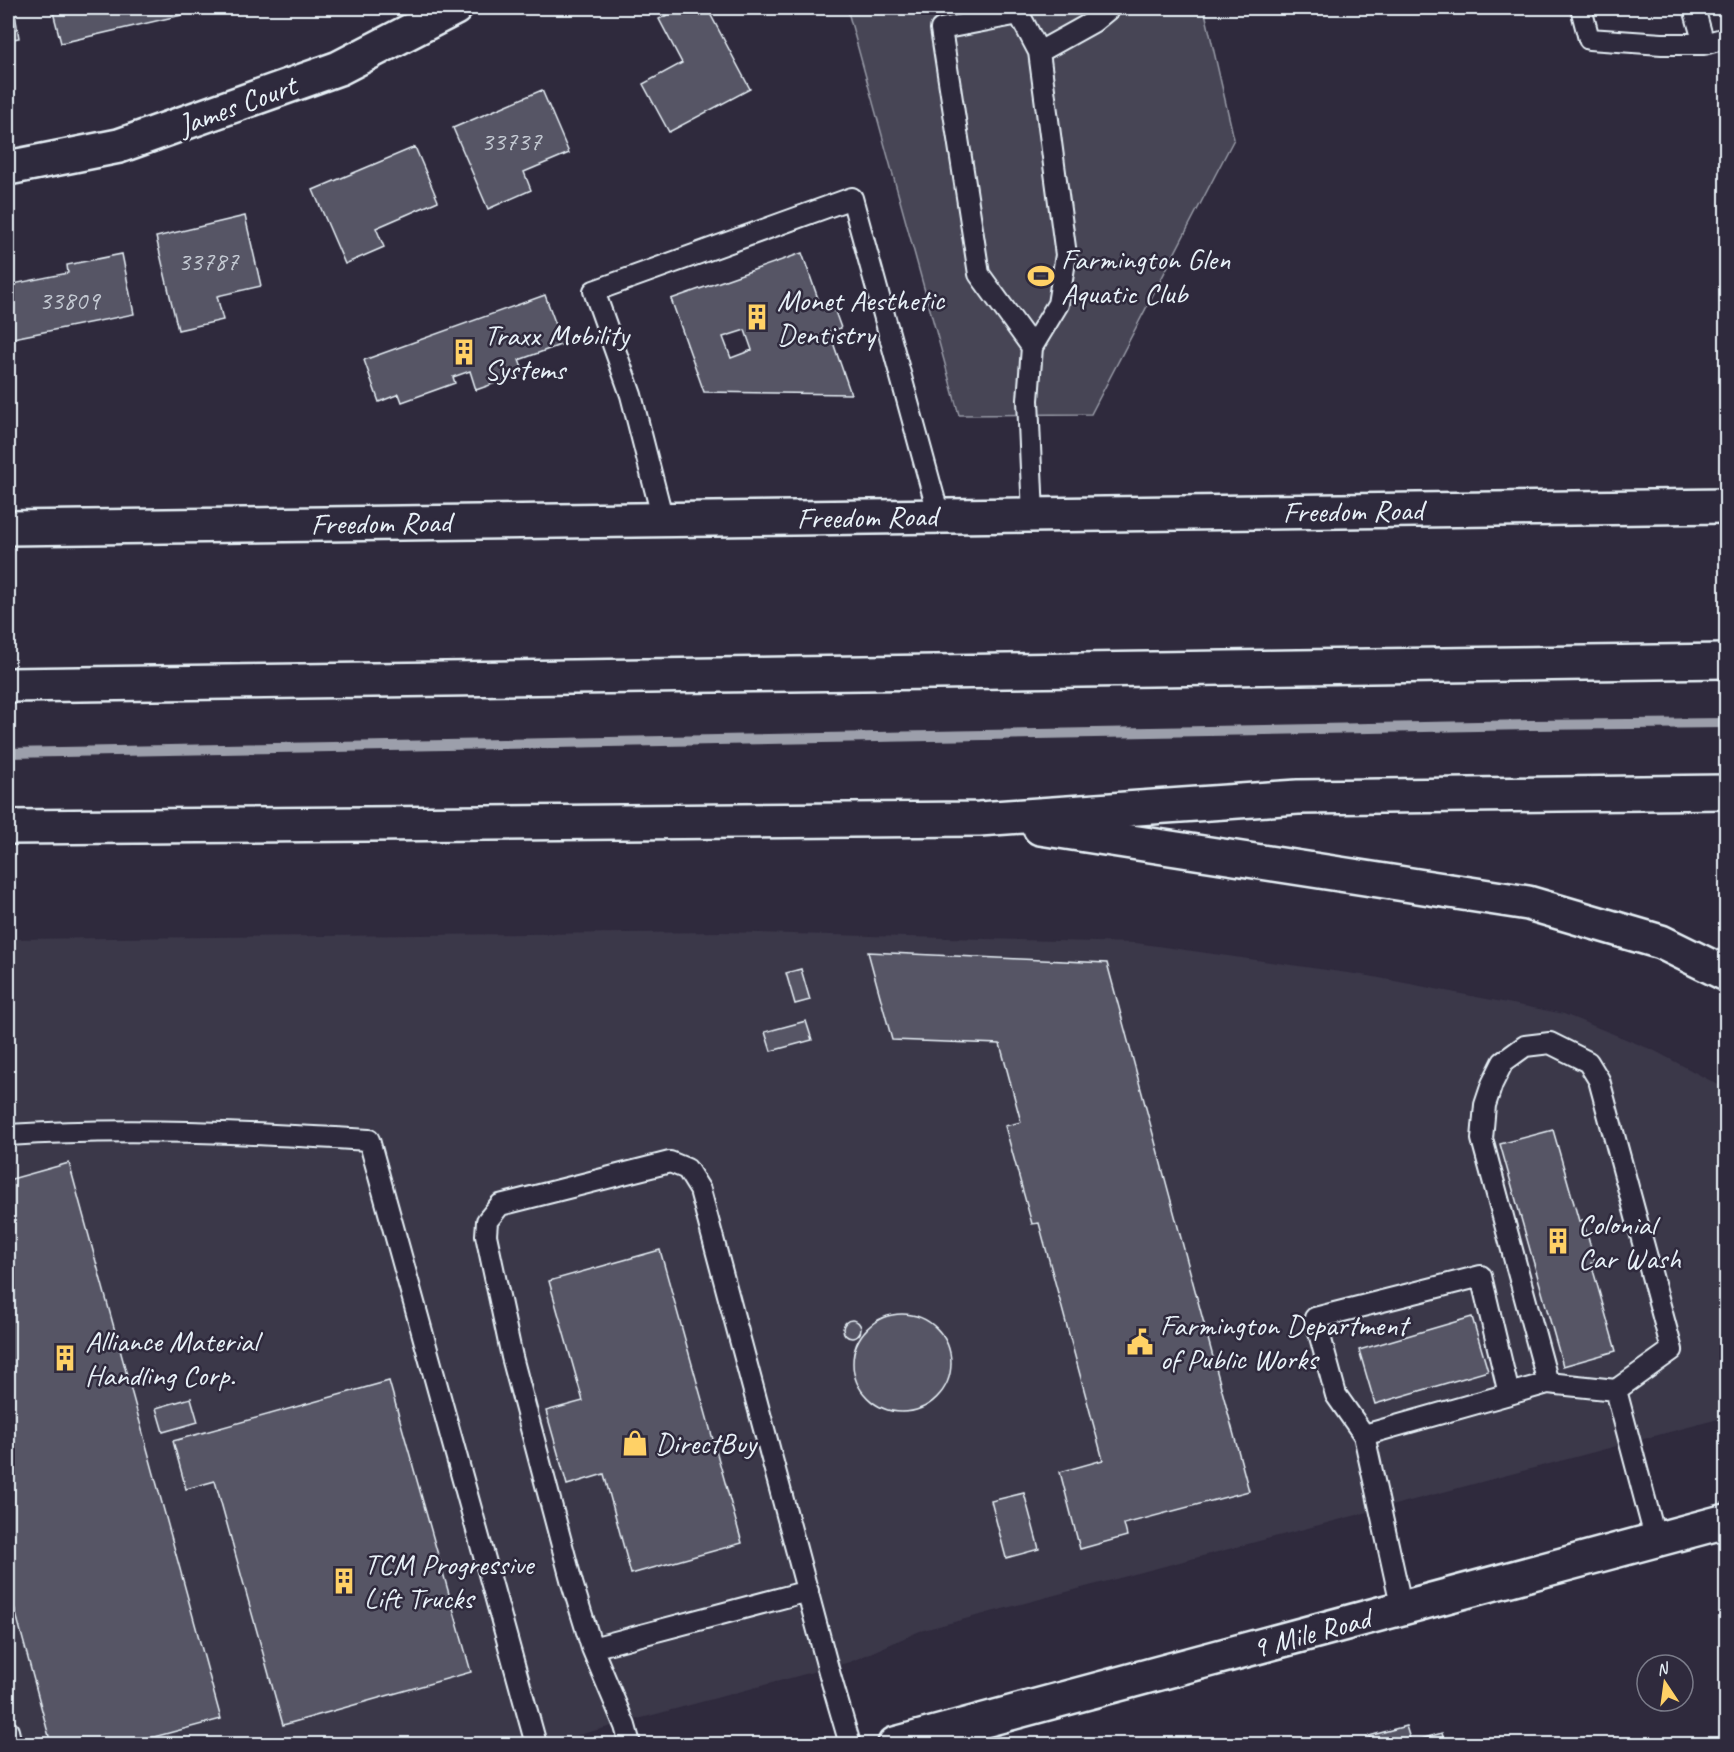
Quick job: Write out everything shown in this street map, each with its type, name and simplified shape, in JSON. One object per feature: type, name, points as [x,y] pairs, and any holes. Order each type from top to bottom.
[{"type":"main road","name":"James Court","points":[[8,168],[119,146],[339,68],[454,8]]},
{"type":"main road","name":"Freedom Road","points":[[8,528],[1726,506]]},
{"type":"main road","points":[[8,685],[1726,661]]},
{"type":"main road","points":[[8,827],[979,819],[1298,797],[1726,792]]},
{"type":"main road","points":[[979,819],[1528,903],[1661,942],[1726,974]]},
{"type":"main road","name":"9 Mile Road","points":[[895,1744],[1726,1521]]},
{"type":"lane","points":[[1039,52],[1093,22],[1110,8]]},
{"type":"lane","points":[[1581,8],[1589,39],[1662,44],[1704,44],[1726,38]]},
{"type":"lane","points":[[1694,8],[1704,44]]},
{"type":"lane","points":[[1032,346],[979,274],[941,29],[1019,14],[1039,52],[1066,255],[1058,304],[1032,346],[1028,400],[1033,515]]},
{"type":"lane","points":[[663,520],[632,395],[594,291],[852,198],[939,516]]},
{"type":"lane","points":[[1364,1435],[1548,1383],[1616,1390],[1672,1350],[1599,1080],[1588,1062],[1550,1043],[1525,1046],[1503,1062],[1485,1105],[1482,1139],[1548,1383]]},
{"type":"lane","points":[[8,1134],[55,1131],[255,1133],[369,1140],[536,1744]]},
{"type":"lane","points":[[630,1744],[625,1726],[592,1648],[572,1583],[512,1357],[486,1235],[487,1221],[500,1205],[670,1162],[687,1169],[700,1190],[850,1744]]},
{"type":"lane","points":[[1402,1609],[1364,1435],[1336,1395],[1315,1318],[1481,1276],[1509,1394]]},
{"type":"lane","points":[[1616,1390],[1656,1541]]},
{"type":"lane","points":[[592,1648],[808,1591]]},
{"type":"lane","points":[[8,1731],[11,1744]]},
{"type":"shaded area","name":"Farmington Glen Aquatic Club","points":[[847,8],[1204,8],[1234,139],[1091,414],[959,415]]},
{"type":"shaded area","points":[[721,932],[1136,943],[1369,976],[1564,1014],[1655,1051],[1726,1089],[1726,1417],[920,1631],[850,1662],[545,1744],[8,1744],[8,939]]},
{"type":"building","points":[[8,8],[14,8],[19,38],[8,40]]},
{"type":"building","points":[[52,8],[180,8],[182,15],[61,43]]},
{"type":"building","points":[[681,8],[707,8],[750,89],[669,132],[643,84],[682,63],[659,19]]},
{"type":"building","points":[[542,90],[569,153],[524,172],[531,190],[488,209],[453,128]]},
{"type":"building","points":[[415,147],[438,201],[376,228],[384,247],[345,264],[313,190]]},
{"type":"building","points":[[245,216],[261,286],[217,296],[223,320],[178,330],[156,237]]},
{"type":"building","name":"Monet Aesthetic Dentistry","points":[[802,253],[821,307],[832,303],[841,328],[829,331],[851,394],[704,392],[671,299]],"holes":[[[745,330],[752,350],[731,358],[723,337]]]},
{"type":"building","points":[[122,254],[134,314],[8,339],[8,285],[68,273],[67,265]]},
{"type":"building","name":"Traxx Mobility Systems","points":[[545,295],[563,344],[519,360],[524,373],[476,390],[470,371],[453,377],[455,383],[402,402],[399,394],[379,402],[364,360]]},
{"type":"building","name":"Farmington Department of Public Works","points":[[868,952],[1107,963],[1249,1491],[1124,1524],[1127,1536],[1080,1549],[1060,1472],[1103,1460],[1039,1223],[1032,1224],[1005,1126],[1021,1122],[1000,1044],[892,1040]]},
{"type":"building","points":[[801,969],[810,1000],[795,1004],[786,973]]},
{"type":"building","points":[[806,1021],[812,1040],[771,1051],[765,1032]]},
{"type":"building","name":"Colonial Car Wash","points":[[1553,1130],[1579,1221],[1583,1220],[1595,1262],[1591,1263],[1616,1351],[1563,1366],[1500,1144]]},
{"type":"building","name":"Alliance Material Handling Corp.","points":[[69,1163],[221,1719],[128,1744],[51,1744],[8,1584],[8,1180]]},
{"type":"building","name":"DirectBuy","points":[[660,1250],[742,1543],[631,1574],[604,1474],[567,1485],[546,1411],[583,1401],[549,1281]]},
{"type":"building","points":[[902,1314],[921,1318],[937,1328],[947,1344],[951,1363],[947,1382],[937,1398],[921,1408],[902,1412],[883,1408],[867,1398],[857,1382],[853,1363],[857,1344],[867,1328],[883,1318]]},
{"type":"building","points":[[1472,1317],[1488,1371],[1375,1404],[1359,1350]]},
{"type":"building","points":[[852,1320],[858,1323],[861,1329],[858,1335],[852,1338],[846,1335],[843,1329],[846,1323]]},
{"type":"building","name":"TCM Progressive Lift Trucks","points":[[389,1381],[471,1672],[283,1725],[215,1481],[186,1489],[173,1441]]},
{"type":"building","points":[[191,1398],[198,1422],[163,1432],[156,1408]]},
{"type":"building","points":[[1024,1493],[1039,1549],[1006,1558],[991,1501]]},
{"type":"building","points":[[1406,1726],[1411,1742],[1442,1733],[1445,1744],[1372,1744],[1369,1736]]},
{"type":"waterway","points":[[8,753],[1726,723]]},
{"type":"place","name":"Farmington Glen Aquatic Club","points":[[1041,276]]},
{"type":"place","name":"Monet Aesthetic Dentistry","points":[[757,317]]},
{"type":"place","name":"Traxx Mobility Systems","points":[[464,352]]},
{"type":"place","name":"Colonial Car Wash","points":[[1558,1241]]},
{"type":"place","name":"Farmington Department of Public Works","points":[[1140,1342]]},
{"type":"place","name":"Alliance Material Handling Corp.","points":[[65,1358]]},
{"type":"place","name":"DirectBuy","points":[[635,1443]]},
{"type":"place","name":"TCM Progressive Lift Trucks","points":[[344,1581]]}]
